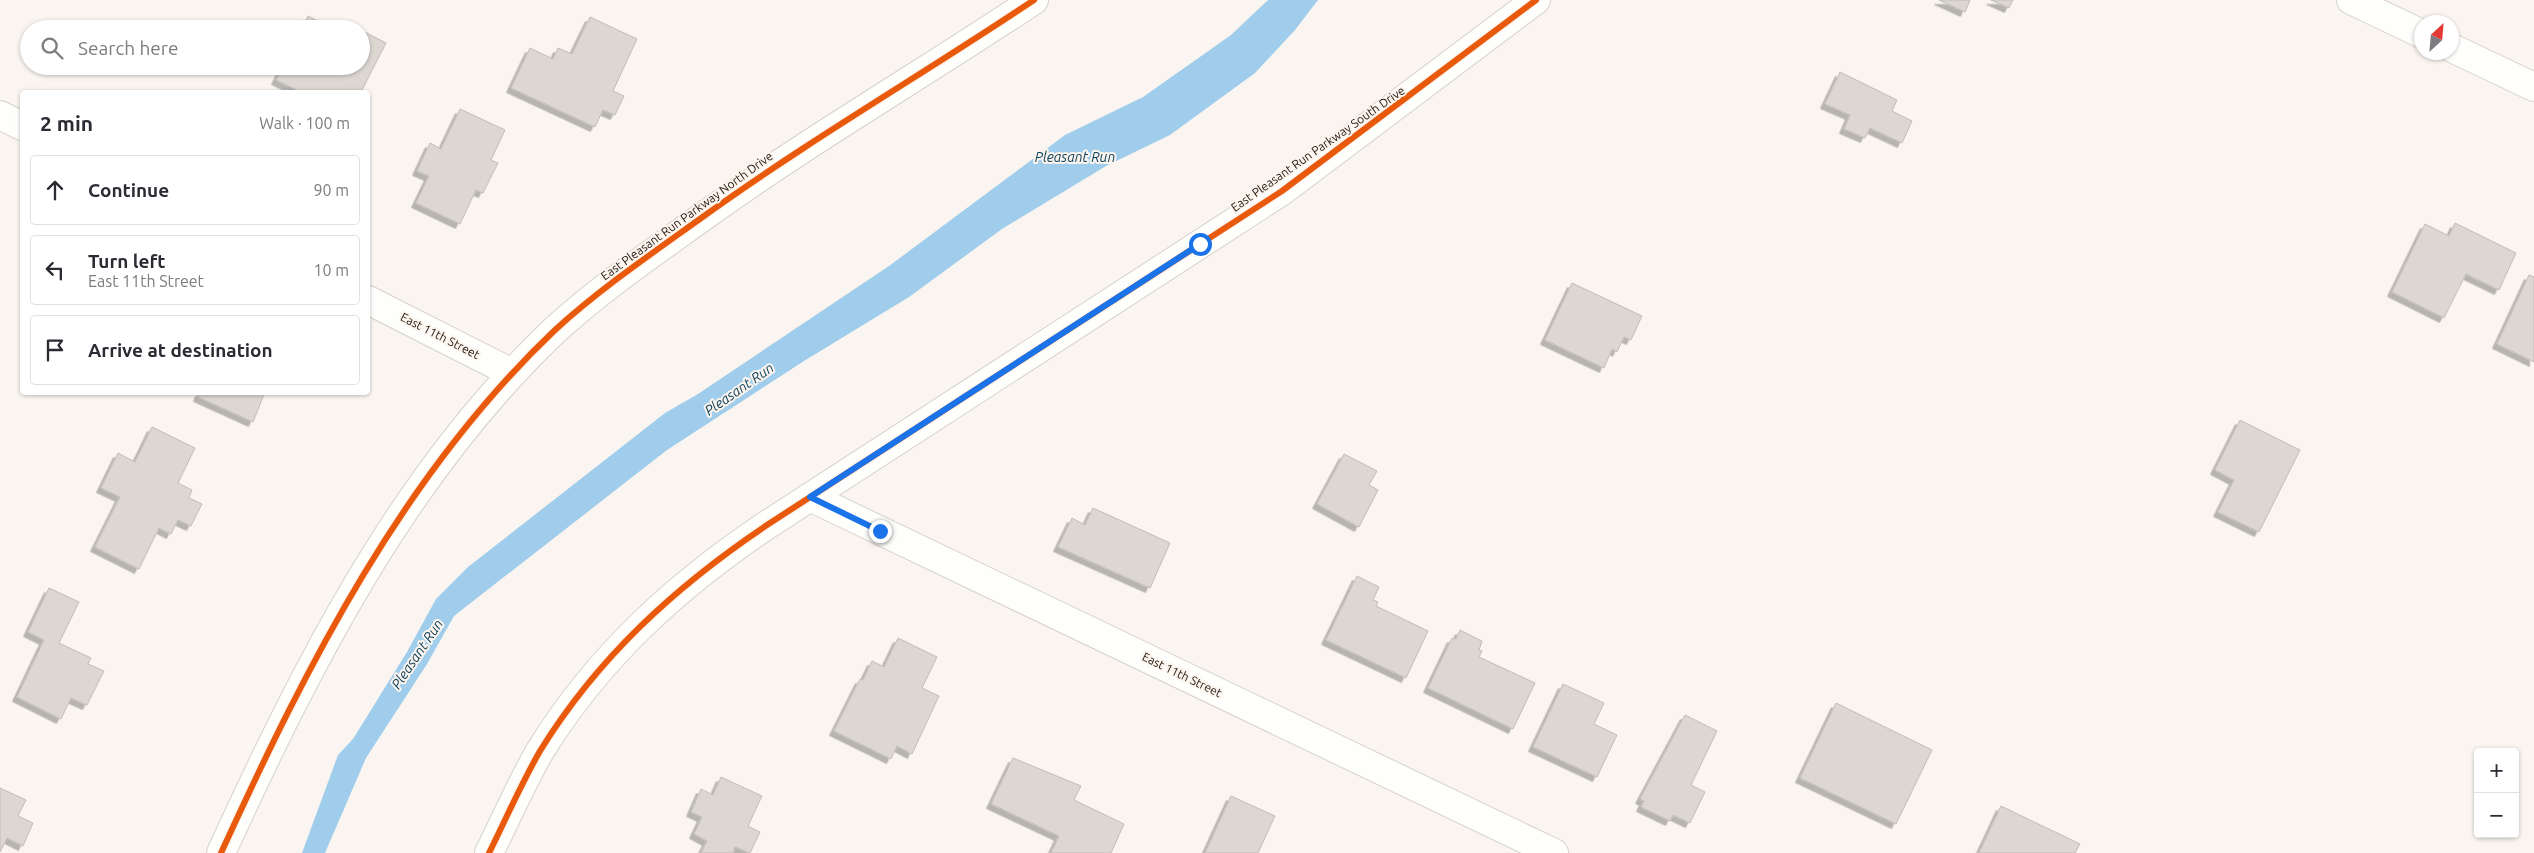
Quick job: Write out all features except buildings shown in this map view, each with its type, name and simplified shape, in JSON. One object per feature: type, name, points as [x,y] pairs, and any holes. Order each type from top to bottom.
[{"type":"street","name":"East Pleasant Run Parkway North Drive","points":[[221,853],[285,715],[350,597],[423,484],[476,414],[512,373],[559,327],[596,296],[734,194],[1034,0]]},
{"type":"street","name":"East Pleasant Run Parkway South Drive","points":[[489,853],[523,782],[549,737],[578,696],[621,645],[696,575],[737,544],[1282,191],[1536,0]]},
{"type":"street","points":[[2351,0],[2414,30]]},
{"type":"street","points":[[2459,51],[2534,87]]},
{"type":"street","points":[[0,115],[20,125]]},
{"type":"street","name":"East 11th Street","points":[[370,301],[512,373]]},
{"type":"street","name":"East 11th Street","points":[[810,497],[1554,853]]},
{"type":"water","name":"Pleasant Run","points":[[1268,0],[1318,0],[1295,30],[1255,73],[1170,135],[1106,166],[1002,229],[909,297],[804,361],[667,450],[454,616],[427,664],[366,758],[325,853],[302,853],[338,755],[353,739],[407,652],[436,599],[468,567],[665,413],[698,394],[889,266],[1065,135],[1143,97],[1231,35]]},
{"type":"cycle path","points":[[221,853],[288,712],[324,643],[363,575],[405,509],[451,446],[501,386],[555,330],[609,285],[647,257],[785,160],[1034,0]]},
{"type":"cycle path","points":[[489,853],[533,763],[563,717],[587,685],[613,654],[641,626],[701,573],[767,525],[1282,191],[1536,0]]},
{"type":"route","points":[[880,531],[810,497],[1200,244]]}]
